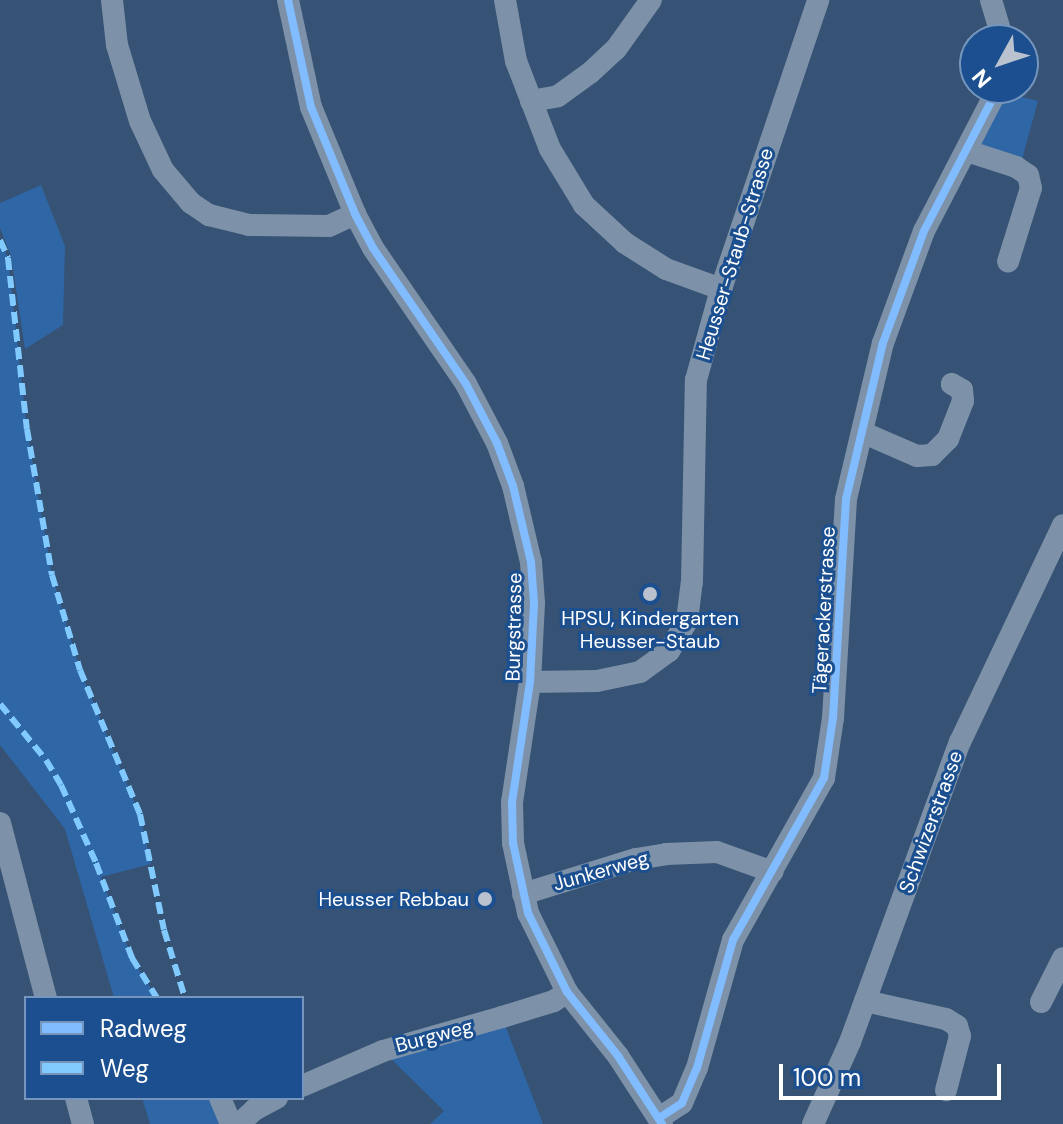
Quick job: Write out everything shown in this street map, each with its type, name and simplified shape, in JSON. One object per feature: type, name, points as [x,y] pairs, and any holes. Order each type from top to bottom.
[{"type":"street","points":[[112,0],[124,73],[140,121],[163,170],[191,203],[209,215],[249,225],[329,226],[355,214]]},
{"type":"street","name":"Burgstrasse","points":[[288,0],[311,107],[355,214],[375,252],[473,396],[513,486],[531,562],[534,639],[512,802],[513,843],[523,894],[543,949],[567,992],[618,1056],[660,1121]]},
{"type":"street","points":[[505,0],[516,61],[550,149],[597,220],[666,269],[721,289]]},
{"type":"street","points":[[531,101],[558,96],[590,73],[616,49],[651,0]]},
{"type":"street","name":"Heusser-Staub-Strasse","points":[[530,682],[597,681],[640,672],[657,663],[680,636],[691,605],[696,380],[721,289],[818,0]]},
{"type":"street","points":[[991,0],[998,24]]},
{"type":"street","name":"Tägerackerstrasse","points":[[660,1121],[682,1103],[697,1068],[733,940],[819,791],[833,718],[846,499],[883,343],[924,231],[990,104]]},
{"type":"street","points":[[967,151],[1016,167],[1028,175],[1031,188],[1008,262]]},
{"type":"street","points":[[864,433],[917,456],[932,455],[948,439],[963,401],[962,390],[952,384]]},
{"type":"street","name":"Schwizerstrasse","points":[[813,1124],[865,1001],[960,742],[1063,525]]},
{"type":"street","points":[[0,823],[45,996]]},
{"type":"street","name":"Junkerweg","points":[[523,894],[636,859],[666,854],[717,852],[773,872]]},
{"type":"street","points":[[1041,1002],[1063,958]]},
{"type":"street","name":"Burgweg","points":[[304,1085],[383,1051],[554,1001],[567,992]]},
{"type":"street","points":[[865,1001],[946,1019],[957,1026],[960,1036],[946,1090]]},
{"type":"street","points":[[77,1100],[83,1124]]},
{"type":"street","points":[[221,1100],[231,1124]]},
{"type":"street","points":[[239,1124],[254,1110],[273,1100]]},
{"type":"shaded area","points":[[1000,104],[1037,104],[1021,163],[977,150]]},
{"type":"shaded area","points":[[41,185],[65,246],[63,325],[25,349],[11,256],[0,228],[0,203]]},
{"type":"shaded area","points":[[0,240],[8,258],[27,429],[52,575],[80,670],[140,815],[151,864],[101,877],[132,958],[156,996],[113,996],[65,829],[0,745]]},
{"type":"shaded area","points":[[502,1017],[543,1124],[430,1124],[444,1111],[383,1051]]},
{"type":"shaded area","points":[[143,1100],[221,1100],[231,1124],[150,1124]]},
{"type":"marked path","points":[[0,240],[8,258],[27,429],[52,575],[80,670],[140,814],[164,930],[184,996]]},
{"type":"marked path","points":[[0,704],[46,760],[61,785],[96,863],[132,958],[156,996]]},
{"type":"cycle path","points":[[288,0],[311,107],[355,214],[373,248],[466,384],[497,443],[513,486],[531,562],[534,603],[530,682],[512,802],[513,843],[528,913],[567,992],[618,1056],[662,1124]]},
{"type":"cycle path","points":[[659,1118],[682,1103],[697,1068],[733,940],[824,778],[833,718],[846,499],[883,343],[924,231],[990,104]]},
{"type":"place","name":"HPSU, Kindergarten Heusser-Staub","points":[[650,594]]},
{"type":"place","name":"Heusser Rebbau","points":[[485,899]]}]
